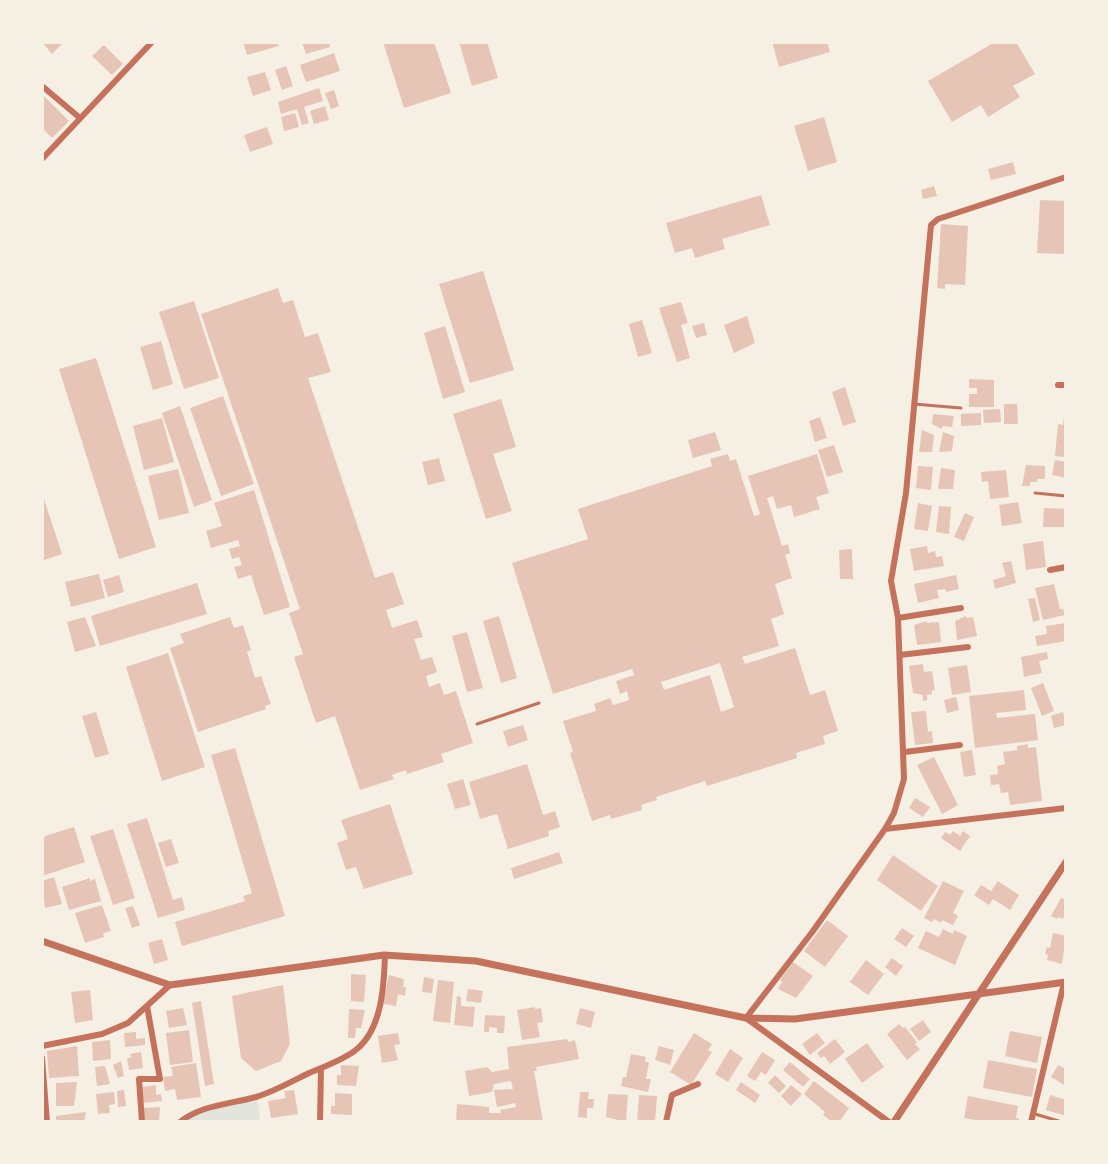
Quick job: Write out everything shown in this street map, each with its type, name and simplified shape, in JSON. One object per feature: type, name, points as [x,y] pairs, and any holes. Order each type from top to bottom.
[{"type":"street","points":[[42,159],[152,42]]},
{"type":"street","points":[[42,86],[80,118]]},
{"type":"street","points":[[746,1018],[813,931],[885,829],[894,813],[904,779],[898,618],[891,581],[906,493],[931,225],[938,219],[1066,177]]},
{"type":"street","points":[[1050,570],[1066,567]]},
{"type":"street","points":[[898,618],[961,608]]},
{"type":"street","points":[[900,655],[968,647]]},
{"type":"street","points":[[905,752],[960,745]]},
{"type":"street","points":[[885,829],[1066,808]]},
{"type":"street","points":[[746,1018],[891,1122],[1066,862]]},
{"type":"street","points":[[42,941],[170,985],[385,955],[476,961],[746,1018],[795,1019],[1065,982],[1031,1122]]},
{"type":"street","points":[[180,1122],[205,1109],[259,1096],[357,1049],[370,1034],[378,1013],[385,977],[385,955]]},
{"type":"street","points":[[42,1046],[102,1034],[128,1023],[170,985]]},
{"type":"street","points":[[142,1122],[139,1079],[160,1079],[147,1006]]},
{"type":"street","points":[[42,1058],[47,1122]]},
{"type":"street","points":[[320,1122],[321,1068]]},
{"type":"street","points":[[666,1122],[672,1095],[698,1084]]},
{"type":"lane","points":[[914,404],[961,408]]},
{"type":"lane","points":[[1035,493],[1066,496]]},
{"type":"lane","points":[[477,724],[539,703]]},
{"type":"lane","points":[[1033,1114],[1062,1122]]},
{"type":"shaded area","points":[[258,1101],[260,1122],[180,1122],[218,1107]]},
{"type":"building","points":[[42,42],[64,42],[52,54]]},
{"type":"building","points":[[243,42],[278,42],[279,46],[247,55]]},
{"type":"building","points":[[302,42],[329,42],[330,47],[306,54]]},
{"type":"building","points":[[383,42],[434,42],[451,93],[404,108]]},
{"type":"building","points":[[459,42],[487,42],[498,78],[472,86]]},
{"type":"building","points":[[772,42],[827,42],[830,52],[779,67]]},
{"type":"building","points":[[995,42],[1016,42],[1035,74],[1013,86],[1020,97],[988,117],[981,105],[952,122],[928,81]]},
{"type":"building","points":[[104,45],[123,64],[112,75],[92,56]]},
{"type":"building","points":[[334,53],[340,71],[306,82],[300,65]]},
{"type":"building","points":[[286,66],[293,86],[282,90],[275,70]]},
{"type":"building","points":[[265,72],[271,90],[253,96],[247,77]]},
{"type":"building","points":[[319,88],[323,101],[304,107],[309,123],[302,125],[297,109],[281,114],[278,102]]},
{"type":"building","points":[[334,90],[339,106],[331,109],[325,93]]},
{"type":"building","points":[[42,94],[69,121],[52,138],[42,128]]},
{"type":"building","points":[[325,106],[329,120],[314,124],[310,111]]},
{"type":"building","points":[[295,113],[299,127],[284,131],[281,117]]},
{"type":"building","points":[[824,117],[837,162],[808,171],[794,126]]},
{"type":"building","points":[[267,127],[273,144],[250,152],[244,135]]},
{"type":"building","points":[[1013,162],[1016,174],[991,180],[988,169]]},
{"type":"building","points":[[934,186],[937,196],[923,199],[921,190]]},
{"type":"building","points":[[761,195],[770,225],[722,239],[725,249],[695,258],[692,248],[675,253],[666,223]]},
{"type":"building","points":[[1040,200],[1066,201],[1066,254],[1037,253]]},
{"type":"building","points":[[941,224],[968,226],[965,285],[945,284],[945,289],[937,288]]},
{"type":"building","points":[[483,271],[514,370],[470,383],[439,284]]},
{"type":"building","points":[[278,288],[283,303],[293,300],[305,337],[318,333],[331,372],[308,378],[375,578],[393,572],[404,604],[386,610],[392,628],[417,620],[423,637],[414,639],[421,660],[432,657],[437,672],[426,676],[429,687],[440,683],[444,695],[456,691],[473,743],[441,754],[444,762],[407,774],[406,770],[392,775],[394,779],[360,790],[335,716],[316,723],[294,657],[303,654],[289,613],[300,609],[201,314]]},
{"type":"building","points":[[194,301],[219,378],[184,389],[159,312]]},
{"type":"building","points":[[681,302],[688,323],[681,325],[690,358],[677,362],[659,308]]},
{"type":"building","points":[[747,316],[755,343],[734,353],[724,325]]},
{"type":"building","points":[[642,320],[652,353],[638,357],[629,324]]},
{"type":"building","points":[[704,323],[707,335],[696,338],[692,326]]},
{"type":"building","points":[[445,326],[465,392],[443,399],[424,333]]},
{"type":"building","points":[[161,341],[173,384],[153,390],[140,347]]},
{"type":"building","points":[[96,358],[156,547],[119,559],[59,369]]},
{"type":"building","points":[[969,379],[994,380],[994,407],[969,407],[969,394],[977,394],[977,388],[969,388]]},
{"type":"building","points":[[845,387],[856,422],[843,426],[832,392]]},
{"type":"building","points":[[223,396],[254,484],[221,496],[190,408]]},
{"type":"building","points":[[501,399],[516,447],[493,454],[512,511],[486,519],[453,414]]},
{"type":"building","points":[[1004,404],[1017,404],[1018,424],[1004,424]]},
{"type":"building","points":[[180,406],[212,500],[194,507],[162,413]]},
{"type":"building","points":[[1000,409],[1001,422],[984,423],[983,410]]},
{"type":"building","points":[[981,413],[981,425],[961,426],[961,414]]},
{"type":"building","points":[[933,414],[954,416],[952,427],[942,426],[942,429],[932,424]]},
{"type":"building","points":[[1064,415],[1066,457],[1055,456],[1058,424],[1063,425]]},
{"type":"building","points":[[820,417],[827,438],[815,442],[809,421]]},
{"type":"building","points":[[162,418],[174,462],[144,470],[133,426]]},
{"type":"building","points":[[922,430],[934,435],[932,452],[919,452]]},
{"type":"building","points":[[715,432],[721,450],[693,458],[688,440]]},
{"type":"building","points":[[943,432],[954,436],[952,451],[939,452]]},
{"type":"building","points":[[834,445],[843,472],[827,477],[818,450]]},
{"type":"building","points":[[728,454],[730,461],[736,459],[754,516],[760,514],[748,476],[817,454],[829,493],[816,497],[820,509],[794,517],[791,505],[777,509],[773,496],[767,498],[782,546],[788,544],[790,553],[785,555],[792,578],[775,584],[784,614],[771,619],[779,646],[742,657],[745,664],[795,648],[810,695],[825,690],[838,731],[823,736],[825,744],[796,753],[797,758],[707,786],[705,781],[656,797],[657,800],[641,805],[642,810],[592,821],[563,721],[596,711],[594,704],[610,698],[613,705],[629,700],[627,691],[620,694],[616,681],[634,675],[632,669],[553,694],[512,563],[588,539],[578,509],[712,466],[710,459]],"holes":[[[720,663],[734,707],[721,712],[710,675],[664,690],[661,682]]]},
{"type":"building","points":[[439,458],[445,481],[428,485],[422,462]]},
{"type":"building","points":[[1055,460],[1066,462],[1066,478],[1052,475]]},
{"type":"building","points":[[1026,465],[1045,466],[1045,479],[1022,486]]},
{"type":"building","points":[[918,466],[933,467],[931,490],[916,488]]},
{"type":"building","points":[[941,468],[955,470],[953,489],[938,489]]},
{"type":"building","points":[[178,469],[189,513],[159,520],[148,476]]},
{"type":"building","points":[[1006,470],[1009,497],[990,499],[988,481],[982,482],[981,472]]},
{"type":"building","points":[[254,490],[290,607],[264,615],[251,575],[238,579],[234,567],[242,565],[239,557],[232,559],[229,549],[240,546],[238,540],[211,548],[206,531],[222,526],[214,503]]},
{"type":"building","points":[[42,493],[62,554],[44,560],[42,554]]},
{"type":"building","points":[[1018,502],[1022,523],[1002,526],[999,505]]},
{"type":"building","points":[[918,503],[932,506],[928,531],[914,529]]},
{"type":"building","points":[[939,506],[951,507],[949,534],[936,532]]},
{"type":"building","points":[[1044,508],[1066,509],[1066,527],[1043,527]]},
{"type":"building","points":[[965,513],[974,517],[964,541],[954,537]]},
{"type":"building","points":[[1043,541],[1046,567],[1026,570],[1023,544]]},
{"type":"building","points":[[927,546],[928,553],[935,551],[936,557],[942,556],[944,566],[914,571],[910,549]]},
{"type":"building","points":[[852,549],[853,579],[840,579],[839,550]]},
{"type":"building","points":[[1011,561],[1016,583],[995,589],[993,580],[1006,576],[1002,563]]},
{"type":"building","points":[[99,574],[105,598],[71,607],[65,582]]},
{"type":"building","points":[[119,575],[124,592],[108,597],[103,580]]},
{"type":"building","points":[[956,575],[959,589],[946,592],[945,589],[937,590],[939,598],[918,603],[914,584]]},
{"type":"building","points":[[197,583],[207,614],[100,646],[91,616]]},
{"type":"building","points":[[1054,584],[1060,609],[1065,615],[1043,620],[1035,588]]},
{"type":"building","points":[[1035,598],[1040,620],[1033,622],[1028,599]]},
{"type":"building","points":[[499,616],[517,678],[501,683],[483,621]]},
{"type":"building","points":[[966,616],[973,617],[977,636],[957,640],[955,621]]},
{"type":"building","points":[[85,617],[96,646],[75,652],[67,622]]},
{"type":"building","points":[[230,617],[234,628],[243,625],[255,678],[261,676],[271,704],[265,706],[266,709],[198,732],[170,648],[184,643],[180,634]]},
{"type":"building","points":[[927,621],[939,622],[941,642],[917,645],[914,625]]},
{"type":"building","points":[[1066,623],[1066,641],[1037,646],[1035,636],[1047,634],[1046,626]]},
{"type":"building","points":[[467,632],[483,688],[467,692],[452,636]]},
{"type":"building","points":[[1047,652],[1048,659],[1039,661],[1042,673],[1024,677],[1021,657]]},
{"type":"building","points":[[168,653],[205,767],[162,781],[126,667]]},
{"type":"building","points":[[923,664],[924,672],[932,671],[935,690],[923,701],[923,695],[913,693],[909,666]]},
{"type":"building","points":[[967,665],[971,692],[952,695],[948,668]]},
{"type":"building","points":[[1043,683],[1054,711],[1042,716],[1031,688]]},
{"type":"building","points":[[1024,690],[1026,710],[996,713],[997,718],[1035,714],[1038,740],[975,748],[969,696]]},
{"type":"building","points":[[956,697],[959,710],[947,713],[944,700]]},
{"type":"building","points":[[926,711],[928,732],[932,731],[933,743],[915,745],[911,712]]},
{"type":"building","points":[[96,712],[109,754],[95,758],[82,716]]},
{"type":"building","points":[[1063,712],[1066,725],[1054,728],[1051,716]]},
{"type":"building","points":[[523,725],[528,740],[508,747],[503,731]]},
{"type":"building","points":[[1028,744],[1028,748],[1036,747],[1042,801],[1010,805],[1008,792],[1001,793],[999,784],[991,785],[990,775],[998,774],[997,766],[1005,764],[1003,752]]},
{"type":"building","points":[[235,748],[285,916],[182,946],[175,922],[245,901],[243,896],[252,893],[211,755]]},
{"type":"building","points":[[972,750],[976,775],[964,777],[960,752]]},
{"type":"building","points":[[934,757],[958,805],[942,814],[917,765]]},
{"type":"building","points":[[527,764],[543,815],[555,811],[560,827],[548,831],[549,836],[508,849],[497,814],[480,819],[469,782]]},
{"type":"building","points":[[463,779],[471,805],[455,809],[447,784]]},
{"type":"building","points":[[915,798],[930,807],[923,817],[909,808]]},
{"type":"building","points":[[390,804],[413,874],[364,889],[356,867],[346,870],[337,843],[348,839],[341,820]]},
{"type":"building","points":[[147,818],[173,900],[182,897],[185,910],[158,918],[127,824]]},
{"type":"building","points":[[74,827],[85,862],[42,876],[42,837]]},
{"type":"building","points":[[113,829],[135,898],[113,905],[90,836]]},
{"type":"building","points":[[953,831],[960,836],[963,831],[970,836],[960,851],[941,838],[945,832],[950,835]]},
{"type":"building","points":[[171,839],[179,863],[166,867],[158,843]]},
{"type":"building","points":[[559,852],[563,863],[514,879],[511,868]]},
{"type":"building","points":[[893,855],[938,886],[921,911],[877,880]]},
{"type":"building","points":[[54,877],[62,904],[45,908],[42,881]]},
{"type":"building","points":[[90,878],[90,881],[95,879],[101,901],[69,910],[62,887]]},
{"type":"building","points":[[943,881],[964,891],[953,913],[958,916],[953,925],[924,918]]},
{"type":"building","points":[[998,881],[1019,895],[1010,910],[993,899],[989,905],[974,895],[981,885],[991,891]]},
{"type":"building","points":[[1061,898],[1066,900],[1066,913],[1063,919],[1057,919],[1051,916]]},
{"type":"building","points":[[102,905],[111,931],[103,933],[104,937],[85,943],[75,913]]},
{"type":"building","points":[[133,906],[140,925],[132,928],[125,908]]},
{"type":"building","points":[[827,920],[848,936],[825,967],[804,951]]},
{"type":"building","points":[[902,928],[914,936],[906,947],[894,939]]},
{"type":"building","points":[[943,929],[967,936],[955,965],[918,948],[926,931],[939,937]]},
{"type":"building","points":[[1053,933],[1066,936],[1062,964],[1047,960],[1048,955],[1045,954],[1047,947],[1050,948]]},
{"type":"building","points":[[162,939],[168,960],[154,964],[148,943]]},
{"type":"building","points":[[892,958],[903,966],[896,976],[885,967]]},
{"type":"building","points":[[866,960],[884,974],[868,995],[850,982]]},
{"type":"building","points":[[793,962],[813,976],[796,998],[778,989],[780,980]]},
{"type":"building","points":[[351,974],[366,975],[364,1002],[351,1001]]},
{"type":"building","points":[[389,975],[404,979],[403,987],[406,987],[405,996],[398,994],[396,1006],[383,1004]]},
{"type":"building","points":[[424,977],[434,979],[432,993],[422,992]]},
{"type":"building","points":[[438,980],[454,982],[450,1023],[433,1021]]},
{"type":"building","points":[[283,985],[290,1044],[281,1061],[256,1071],[241,1058],[232,996]]},
{"type":"building","points":[[468,989],[483,991],[481,1003],[466,1001]]},
{"type":"building","points":[[90,990],[93,1020],[75,1023],[71,992]]},
{"type":"building","points":[[457,996],[461,997],[461,1006],[475,1007],[473,1027],[454,1025]]},
{"type":"building","points":[[201,1001],[214,1084],[205,1086],[192,1003]]},
{"type":"building","points":[[183,1008],[187,1025],[169,1028],[166,1011]]},
{"type":"building","points":[[541,1008],[543,1022],[537,1023],[540,1037],[522,1040],[517,1010]]},
{"type":"building","points":[[580,1008],[595,1012],[591,1028],[576,1024]]},
{"type":"building","points":[[349,1009],[365,1010],[361,1028],[356,1028],[355,1038],[348,1038]]},
{"type":"building","points":[[485,1015],[505,1016],[504,1033],[497,1033],[497,1028],[489,1027],[489,1032],[484,1032]]},
{"type":"building","points":[[923,1020],[931,1032],[919,1041],[910,1029]]},
{"type":"building","points":[[899,1024],[905,1027],[920,1049],[907,1060],[887,1034]]},
{"type":"building","points":[[189,1030],[193,1062],[170,1065],[166,1033]]},
{"type":"building","points":[[1010,1031],[1042,1037],[1037,1063],[1005,1056]]},
{"type":"building","points":[[136,1032],[136,1039],[145,1038],[145,1045],[125,1047],[124,1033]]},
{"type":"building","points":[[398,1033],[400,1044],[394,1045],[398,1060],[382,1063],[378,1036]]},
{"type":"building","points":[[694,1033],[712,1044],[708,1050],[712,1052],[691,1085],[670,1072]]},
{"type":"building","points":[[817,1033],[825,1043],[810,1055],[802,1044]]},
{"type":"building","points":[[567,1039],[568,1042],[575,1040],[579,1059],[536,1067],[537,1071],[534,1071],[543,1122],[456,1122],[457,1104],[489,1107],[489,1113],[501,1113],[500,1110],[516,1107],[515,1103],[497,1107],[494,1090],[513,1089],[511,1081],[494,1084],[492,1092],[469,1096],[465,1071],[487,1067],[492,1072],[509,1069],[507,1047]]},
{"type":"building","points":[[835,1039],[845,1052],[830,1064],[817,1053]]},
{"type":"building","points":[[110,1040],[111,1059],[93,1061],[92,1042]]},
{"type":"building","points":[[867,1043],[884,1067],[862,1083],[845,1059]]},
{"type":"building","points":[[77,1046],[79,1076],[49,1078],[47,1051]]},
{"type":"building","points":[[659,1046],[674,1050],[670,1065],[655,1060]]},
{"type":"building","points":[[730,1049],[743,1058],[728,1082],[715,1074]]},
{"type":"building","points":[[141,1052],[143,1068],[129,1070],[127,1058],[131,1058],[130,1054]]},
{"type":"building","points":[[762,1052],[775,1060],[766,1075],[761,1072],[755,1081],[747,1076]]},
{"type":"building","points":[[631,1054],[646,1057],[645,1062],[649,1062],[646,1079],[651,1079],[648,1092],[621,1086]]},
{"type":"building","points":[[988,1060],[1037,1069],[1032,1097],[983,1088]]},
{"type":"building","points":[[121,1061],[124,1076],[118,1078],[113,1065]]},
{"type":"building","points":[[790,1062],[810,1079],[803,1087],[783,1070]]},
{"type":"building","points":[[196,1063],[201,1097],[177,1100],[175,1089],[165,1091],[163,1077],[173,1076],[171,1067]]},
{"type":"building","points":[[341,1065],[359,1066],[356,1086],[337,1085]]},
{"type":"building","points":[[1058,1065],[1066,1069],[1066,1086],[1051,1077]]},
{"type":"building","points":[[105,1066],[110,1084],[97,1086],[95,1067]]},
{"type":"building","points":[[775,1075],[786,1086],[779,1093],[768,1083]]},
{"type":"building","points":[[814,1081],[849,1108],[839,1122],[832,1122],[823,1115],[825,1112],[804,1094]]},
{"type":"building","points":[[77,1082],[74,1106],[56,1106],[56,1083]]},
{"type":"building","points":[[741,1082],[760,1095],[755,1103],[736,1090]]},
{"type":"building","points":[[156,1085],[156,1095],[161,1094],[162,1101],[143,1103],[142,1087]]},
{"type":"building","points":[[791,1085],[802,1094],[791,1106],[781,1096]]},
{"type":"building","points":[[124,1090],[126,1106],[118,1107],[117,1091]]},
{"type":"building","points":[[294,1090],[298,1114],[271,1118],[268,1101],[286,1098],[284,1091]]},
{"type":"building","points":[[114,1092],[115,1104],[109,1105],[110,1113],[98,1114],[96,1094]]},
{"type":"building","points":[[580,1092],[589,1092],[588,1099],[594,1099],[593,1108],[587,1108],[587,1118],[578,1117]]},
{"type":"building","points":[[335,1093],[352,1094],[352,1115],[331,1114],[331,1106],[335,1106]]},
{"type":"building","points":[[608,1094],[628,1095],[626,1122],[606,1117]]},
{"type":"building","points":[[639,1095],[657,1096],[655,1122],[637,1122]]},
{"type":"building","points":[[1050,1095],[1066,1100],[1066,1116],[1046,1110]]},
{"type":"building","points":[[968,1096],[1018,1106],[1018,1122],[964,1118]]},
{"type":"building","points":[[160,1107],[159,1122],[143,1122],[142,1108]]},
{"type":"building","points":[[86,1112],[84,1122],[56,1122],[56,1116]]}]
